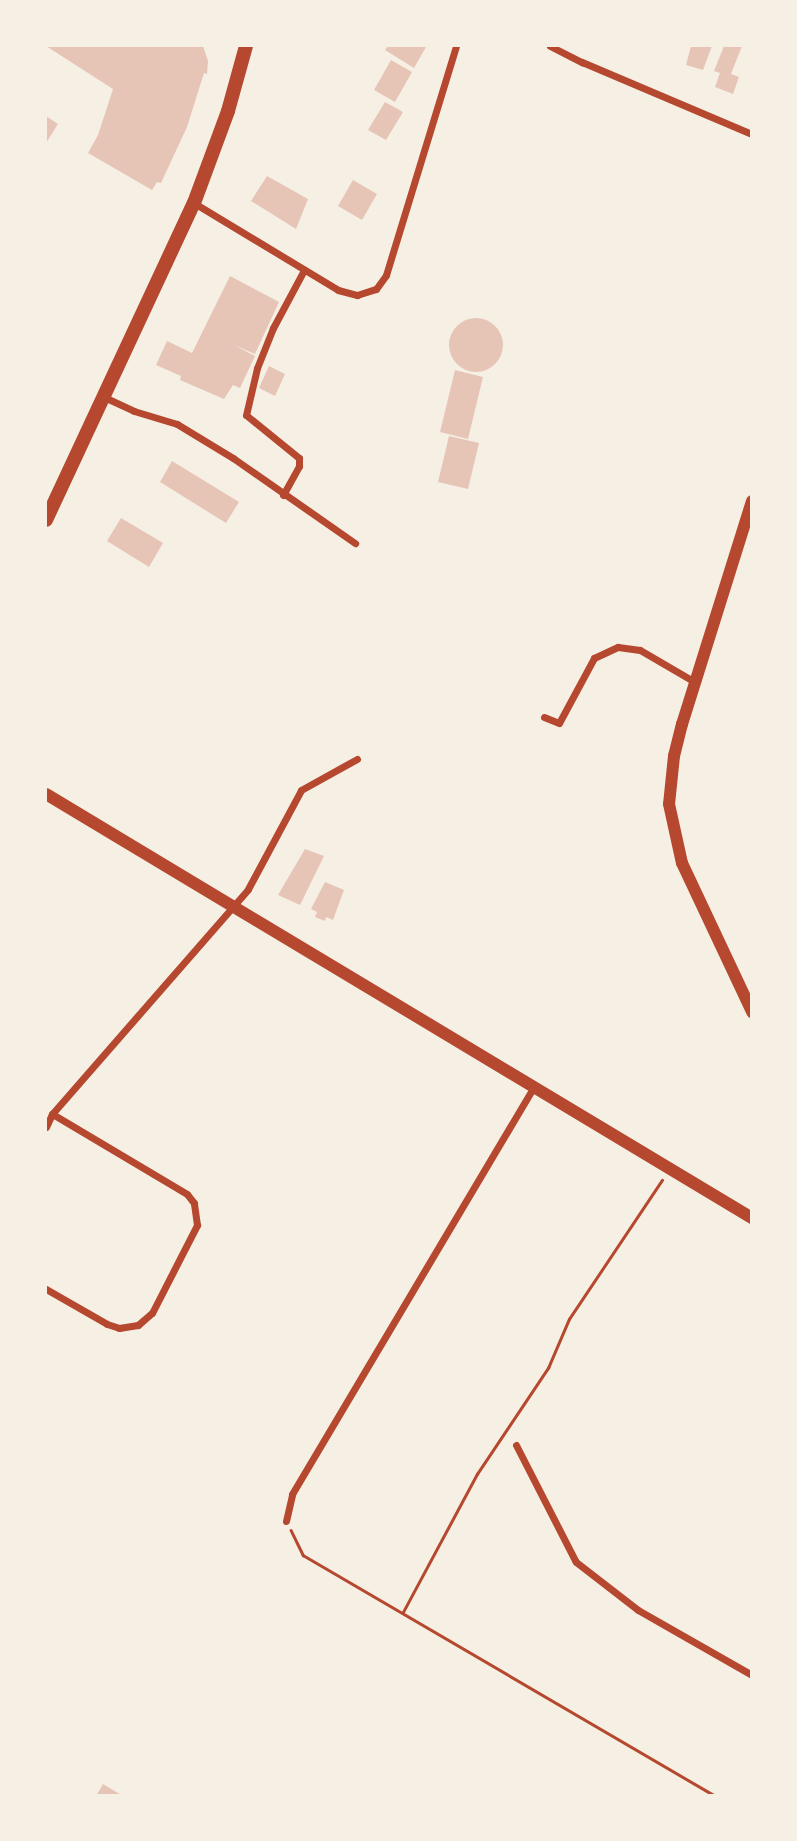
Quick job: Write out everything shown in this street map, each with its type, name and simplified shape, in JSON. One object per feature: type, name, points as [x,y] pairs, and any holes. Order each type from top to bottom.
[{"type":"main road","points":[[46,520],[194,203],[228,111],[246,46]]},
{"type":"street","points":[[194,203],[338,290],[356,295],[376,289],[386,275],[456,46]]},
{"type":"street","points":[[550,46],[751,134]]},
{"type":"street","points":[[284,495],[299,466],[299,458],[246,415],[257,368],[272,328],[304,270]]},
{"type":"street","points":[[103,397],[135,411],[177,424],[233,458],[355,543]]},
{"type":"street","points":[[751,501],[695,682],[670,779],[671,815],[687,873],[751,1012]]},
{"type":"street","points":[[544,717],[559,723],[593,659],[618,647],[640,650],[695,682]]},
{"type":"street","points":[[46,1128],[52,1114],[248,889],[301,790],[356,759]]},
{"type":"street","points":[[46,794],[751,1218]]},
{"type":"street","points":[[286,1521],[292,1494],[534,1087]]},
{"type":"street","points":[[46,1289],[107,1324],[119,1328],[138,1325],[152,1313],[197,1226],[194,1203],[187,1194],[52,1114]]},
{"type":"street","points":[[516,1445],[576,1562],[638,1610],[751,1675]]},
{"type":"path","points":[[403,1612],[477,1474],[548,1368],[569,1319],[669,1170]]},
{"type":"path","points":[[286,1521],[303,1555],[715,1796]]},
{"type":"building","points":[[46,46],[203,46],[208,61],[207,74],[204,73],[187,127],[161,183],[157,182],[152,190],[88,153],[98,135],[113,89]]},
{"type":"building","points":[[388,46],[426,47],[414,68],[385,50]]},
{"type":"building","points":[[691,46],[712,46],[703,70],[686,65]]},
{"type":"building","points":[[724,46],[742,46],[731,74],[739,77],[733,94],[715,87],[720,73],[714,71]]},
{"type":"building","points":[[391,60],[412,72],[395,102],[374,90]]},
{"type":"building","points":[[385,102],[403,112],[386,140],[368,130]]},
{"type":"building","points":[[46,116],[58,124],[46,143]]},
{"type":"building","points":[[267,176],[308,199],[296,229],[251,201]]},
{"type":"building","points":[[353,180],[377,194],[362,220],[338,206]]},
{"type":"building","points":[[230,276],[279,302],[255,354],[234,345],[255,356],[240,388],[233,385],[224,399],[180,380],[181,376],[156,365],[167,341],[192,353]]},
{"type":"building","points":[[476,318],[495,326],[503,345],[495,364],[476,372],[457,364],[449,345],[457,326]]},
{"type":"building","points":[[269,366],[285,374],[275,396],[259,388]]},
{"type":"building","points":[[455,370],[483,377],[468,439],[440,432]]},
{"type":"building","points":[[449,436],[479,443],[468,489],[438,482]]},
{"type":"building","points":[[172,461],[239,502],[226,523],[160,482]]},
{"type":"building","points":[[121,518],[163,543],[149,567],[107,541]]},
{"type":"building","points":[[305,849],[324,856],[300,905],[278,895]]},
{"type":"building","points":[[325,882],[344,890],[333,920],[326,917],[325,921],[315,917],[317,912],[311,909]]},
{"type":"building","points":[[103,1784],[123,1796],[96,1796]]}]
